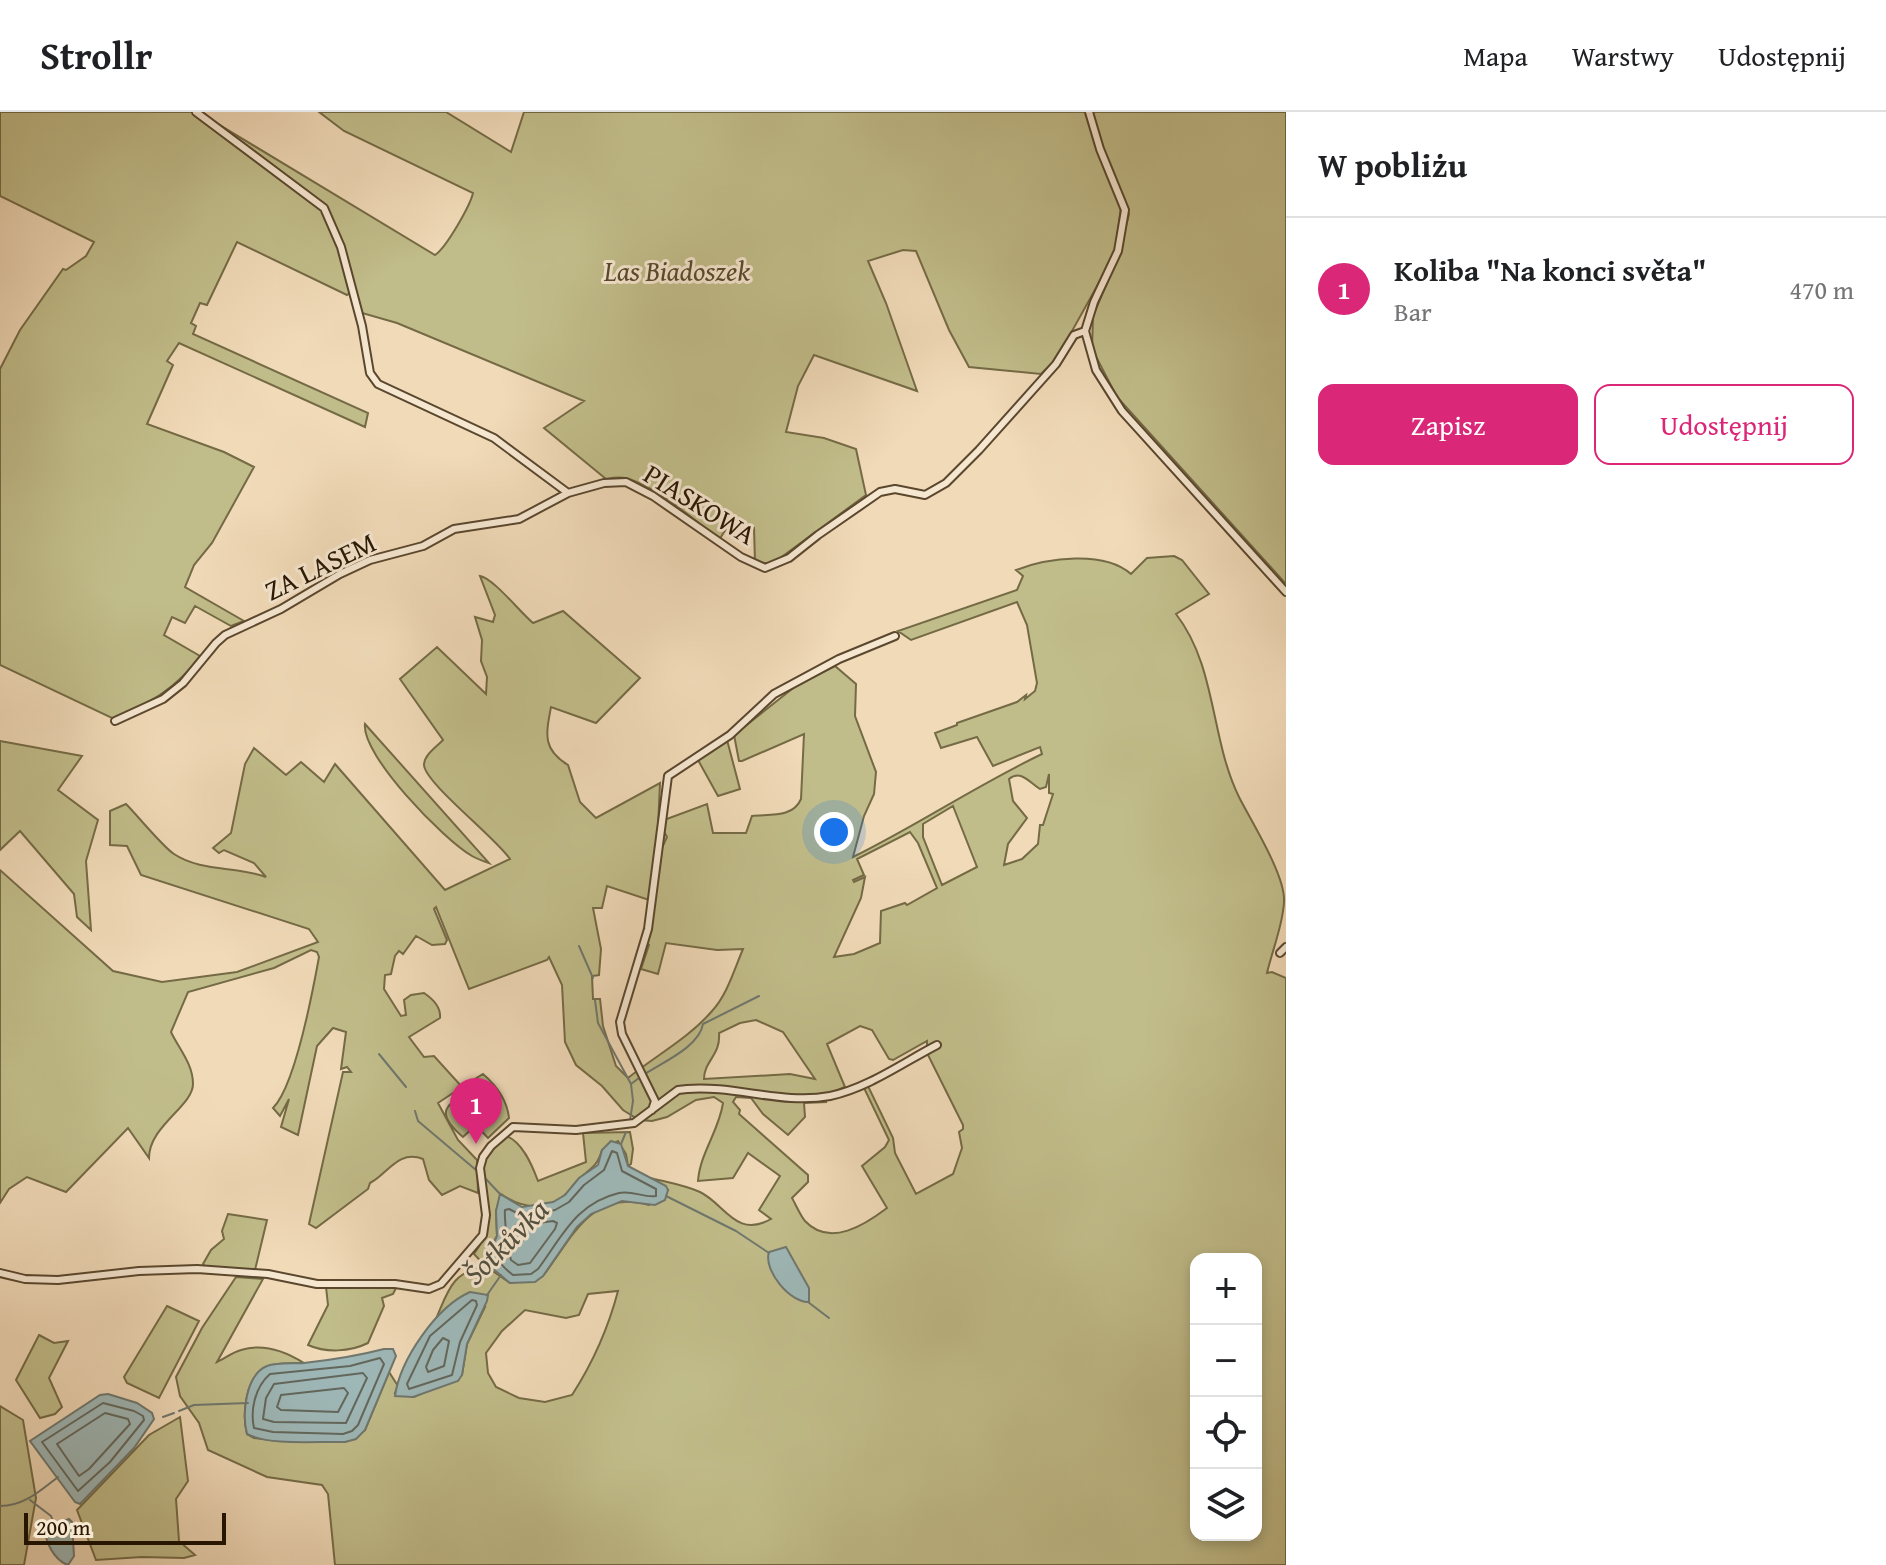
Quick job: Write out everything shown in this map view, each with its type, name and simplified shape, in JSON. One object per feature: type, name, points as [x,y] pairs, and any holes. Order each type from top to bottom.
[{"type":"street","points":[[196,112],[324,208],[347,268],[374,380],[390,391],[494,438],[568,493]]},
{"type":"street","points":[[1089,112],[1100,149],[1125,210],[1118,251],[1094,302],[1085,331],[1096,370],[1117,404],[1286,592]]},
{"type":"street","name":"PIASKOWA","points":[[568,493],[615,481],[626,482],[664,503],[741,557],[762,568],[773,567],[803,549],[880,492],[895,489],[925,495],[946,483],[1056,364],[1074,335],[1085,331]]},
{"type":"street","name":"ZA LASEM","points":[[115,721],[163,699],[183,683],[225,635],[281,609],[340,574],[370,560],[423,546],[454,529],[519,519],[568,493]]},
{"type":"street","points":[[651,1112],[655,1101],[622,1034],[620,1022],[648,929],[668,776],[730,735],[786,686],[839,659],[895,636]]},
{"type":"street","points":[[1280,953],[1286,947]]},
{"type":"street","points":[[0,1273],[25,1279],[58,1280],[166,1269],[197,1269],[268,1274],[317,1284],[395,1284],[429,1289],[441,1284],[483,1235],[486,1215],[480,1168],[483,1157],[513,1127],[576,1130],[634,1123],[678,1090],[687,1089],[831,1096],[862,1085],[937,1045]]},
{"type":"green space","name":"Las Biadoszek","points":[[0,112],[198,112],[435,255],[457,226],[473,193],[344,131],[319,112],[446,112],[511,152],[524,112],[1086,112],[1121,207],[1115,254],[1057,358],[1041,374],[969,367],[949,330],[916,251],[903,250],[868,261],[917,391],[814,355],[798,386],[786,432],[824,438],[856,449],[866,495],[772,564],[755,562],[754,528],[733,518],[719,540],[674,504],[648,488],[625,478],[606,479],[544,428],[584,401],[397,323],[362,313],[355,289],[347,295],[237,242],[207,305],[200,303],[191,323],[196,326],[193,334],[368,413],[365,427],[179,343],[167,361],[173,365],[147,424],[224,452],[254,467],[212,543],[194,565],[185,587],[244,621],[231,626],[195,606],[185,623],[172,617],[164,635],[200,656],[162,694],[114,719],[0,665],[0,369],[20,330],[63,269],[86,256],[94,242],[0,196]]},
{"type":"green space","points":[[1091,112],[1286,112],[1286,584],[1117,397],[1092,349],[1093,316],[1119,254],[1129,214]]},
{"type":"green space","points":[[1174,556],[1182,560],[1209,594],[1176,614],[1199,657],[1230,774],[1274,864],[1283,891],[1282,920],[1267,973],[1286,978],[1286,1565],[335,1565],[328,1494],[322,1485],[267,1477],[208,1450],[199,1423],[180,1396],[176,1377],[202,1328],[236,1277],[263,1279],[217,1362],[238,1351],[257,1347],[282,1352],[304,1363],[274,1365],[258,1373],[247,1398],[247,1434],[273,1440],[345,1442],[365,1430],[389,1372],[398,1386],[395,1393],[414,1397],[462,1375],[467,1344],[485,1307],[456,1301],[435,1321],[458,1278],[474,1269],[486,1267],[474,1254],[486,1228],[482,1172],[489,1153],[506,1136],[522,1148],[538,1181],[586,1162],[583,1133],[630,1132],[633,1149],[628,1166],[626,1154],[618,1141],[602,1150],[593,1167],[566,1194],[551,1204],[525,1205],[501,1194],[496,1211],[497,1236],[487,1267],[510,1283],[543,1276],[574,1232],[598,1210],[629,1202],[649,1205],[668,1190],[650,1178],[700,1192],[732,1218],[749,1225],[771,1219],[759,1210],[780,1176],[748,1153],[733,1178],[698,1181],[723,1103],[714,1097],[696,1100],[667,1117],[652,1121],[639,1120],[623,1110],[602,1086],[576,1065],[565,1042],[562,985],[549,957],[469,989],[436,907],[434,909],[447,940],[445,944],[432,945],[416,936],[403,954],[399,951],[395,956],[391,974],[385,975],[384,989],[401,1016],[406,1015],[404,1000],[411,995],[424,993],[430,998],[438,1007],[440,1018],[409,1037],[424,1057],[434,1056],[462,1087],[483,1074],[504,1099],[509,1118],[488,1138],[476,1125],[463,1137],[450,1124],[446,1111],[458,1097],[456,1091],[438,1103],[458,1140],[477,1160],[478,1193],[460,1186],[442,1195],[429,1180],[423,1159],[407,1157],[394,1164],[370,1183],[368,1189],[316,1228],[309,1224],[343,1072],[351,1072],[347,1067],[341,1069],[346,1032],[333,1028],[317,1046],[298,1135],[281,1127],[289,1099],[280,1116],[273,1108],[289,1080],[308,1013],[319,957],[317,952],[311,950],[274,968],[188,992],[171,1032],[191,1070],[193,1084],[186,1100],[156,1136],[149,1158],[128,1128],[66,1192],[27,1177],[9,1189],[0,1203],[0,870],[113,971],[162,982],[237,972],[318,942],[309,929],[141,875],[127,846],[110,845],[110,811],[126,804],[163,844],[185,860],[266,877],[254,863],[224,850],[219,853],[213,848],[231,833],[245,764],[254,748],[286,775],[301,762],[324,782],[335,764],[445,890],[510,859],[427,773],[424,765],[426,758],[443,740],[400,679],[437,647],[486,694],[487,677],[481,661],[482,640],[475,617],[493,622],[495,615],[480,576],[499,589],[533,623],[563,611],[640,678],[596,723],[551,707],[547,733],[550,747],[568,765],[580,802],[596,818],[660,783],[657,850],[649,900],[607,886],[602,908],[593,908],[601,949],[599,975],[592,976],[593,999],[600,999],[603,1026],[616,1066],[628,1078],[682,1038],[712,1011],[726,990],[743,949],[717,950],[666,943],[658,974],[641,969],[649,945],[646,943],[661,850],[667,837],[663,830],[664,820],[707,804],[713,833],[746,833],[752,816],[787,812],[801,799],[804,734],[742,761],[739,761],[734,735],[797,685],[835,666],[856,684],[855,716],[876,772],[874,794],[864,816],[853,857],[1042,754],[1040,747],[993,766],[977,737],[941,748],[935,733],[1017,702],[1026,695],[1025,699],[1035,691],[1037,683],[1027,625],[1017,602],[911,640],[898,631],[1017,590],[1023,576],[1016,570],[1043,562],[1091,559],[1120,566],[1131,574],[1147,558]],"holes":[[[1049,774],[1049,793],[1053,794],[1043,825],[1040,825],[1038,844],[1022,859],[1004,865],[1008,844],[1027,818],[1013,801],[1009,779],[1021,776],[1040,789],[1046,787]],[[953,806],[977,867],[942,885],[923,837],[923,824]],[[910,832],[918,843],[937,888],[907,905],[881,911],[880,943],[854,954],[834,957],[861,898],[865,877],[853,880],[864,875],[857,859]],[[756,1020],[783,1032],[815,1079],[790,1074],[704,1079],[718,1047],[719,1033],[740,1023]],[[860,1026],[872,1030],[889,1059],[893,1060],[927,1041],[927,1053],[963,1125],[959,1132],[962,1148],[953,1174],[916,1194],[895,1153],[893,1138],[868,1086],[864,1088],[889,1140],[862,1166],[887,1208],[869,1221],[836,1233],[825,1233],[805,1221],[792,1198],[808,1182],[808,1175],[739,1114],[740,1110],[733,1102],[736,1097],[751,1098],[763,1114],[788,1135],[805,1117],[804,1103],[826,1102],[825,1095],[845,1087],[827,1044]],[[618,1291],[600,1344],[572,1395],[545,1402],[519,1398],[496,1387],[488,1373],[486,1353],[502,1331],[525,1310],[566,1318],[579,1315],[588,1294]]]},
{"type":"green space","points":[[365,724],[489,863],[459,847],[406,796],[376,755],[367,738]]},
{"type":"green space","points":[[727,740],[740,789],[718,796],[698,760]]},
{"type":"green space","points":[[0,741],[82,756],[58,790],[98,820],[86,861],[91,930],[77,917],[74,894],[20,831],[0,850]]},
{"type":"green space","points":[[228,1214],[267,1220],[255,1270],[205,1267],[203,1264],[211,1250],[224,1239],[222,1231]]},
{"type":"green space","points":[[326,1287],[396,1288],[393,1294],[382,1298],[384,1306],[368,1343],[338,1350],[308,1345],[328,1305]]},
{"type":"green space","points":[[167,1306],[199,1321],[159,1398],[127,1383],[124,1377]]},
{"type":"green space","points":[[39,1335],[54,1343],[68,1341],[49,1378],[62,1407],[55,1414],[40,1418],[16,1380]]},
{"type":"green space","points":[[0,1406],[23,1420],[36,1498],[24,1565],[0,1565]]},
{"type":"green space","points":[[180,1417],[188,1481],[176,1499],[179,1541],[195,1555],[184,1558],[96,1560],[77,1510],[149,1435]]},
{"type":"water","points":[[611,1141],[621,1144],[628,1166],[666,1186],[665,1200],[655,1205],[622,1201],[591,1214],[577,1227],[543,1276],[535,1282],[510,1283],[492,1268],[489,1253],[497,1236],[496,1211],[500,1194],[522,1207],[553,1202],[598,1165],[602,1150]]},
{"type":"water","points":[[786,1247],[809,1288],[809,1302],[786,1291],[770,1268],[769,1252]]},
{"type":"water","points":[[470,1292],[488,1295],[467,1344],[462,1375],[458,1381],[413,1397],[395,1396],[404,1367],[422,1336],[457,1299]]},
{"type":"water","points":[[393,1349],[396,1356],[365,1430],[356,1439],[345,1442],[281,1442],[247,1434],[247,1396],[254,1378],[267,1366],[334,1359]]},
{"type":"water","points":[[108,1394],[137,1403],[152,1413],[154,1419],[134,1448],[80,1504],[75,1502],[30,1441],[100,1395]]},
{"type":"water","points":[[69,1519],[72,1522],[74,1556],[68,1565],[51,1550],[45,1528]]},
{"type":"waterway","points":[[579,946],[593,978]]},
{"type":"waterway","name":"Šotkůvka","points":[[645,1074],[688,1047],[703,1024],[759,996]]},
{"type":"waterway","points":[[595,1000],[598,1023],[631,1084]]},
{"type":"waterway","points":[[379,1054],[406,1087]]},
{"type":"waterway","name":"Šotkůvka","points":[[630,1120],[633,1101],[631,1084],[639,1078]]},
{"type":"waterway","points":[[415,1111],[418,1121],[476,1170]]},
{"type":"waterway","name":"Šotkůvka","points":[[621,1144],[626,1132]]},
{"type":"waterway","points":[[484,1177],[501,1195]]},
{"type":"waterway","points":[[666,1196],[736,1231],[769,1253]]},
{"type":"waterway","name":"Šotkůvka","points":[[487,1295],[501,1275]]},
{"type":"waterway","points":[[808,1302],[829,1318]]},
{"type":"waterway","name":"Šotkůvka","points":[[179,1411],[194,1405],[248,1403]]},
{"type":"waterway","name":"Šotkůvka","points":[[163,1417],[174,1413]]},
{"type":"waterway","name":"Šotkůvka","points":[[0,1506],[24,1501],[58,1477]]},
{"type":"waterway","points":[[30,1500],[51,1516],[55,1526]]},
{"type":"place","name":"Koliba \"Na konci světa\"","points":[[476,1144]]}]
